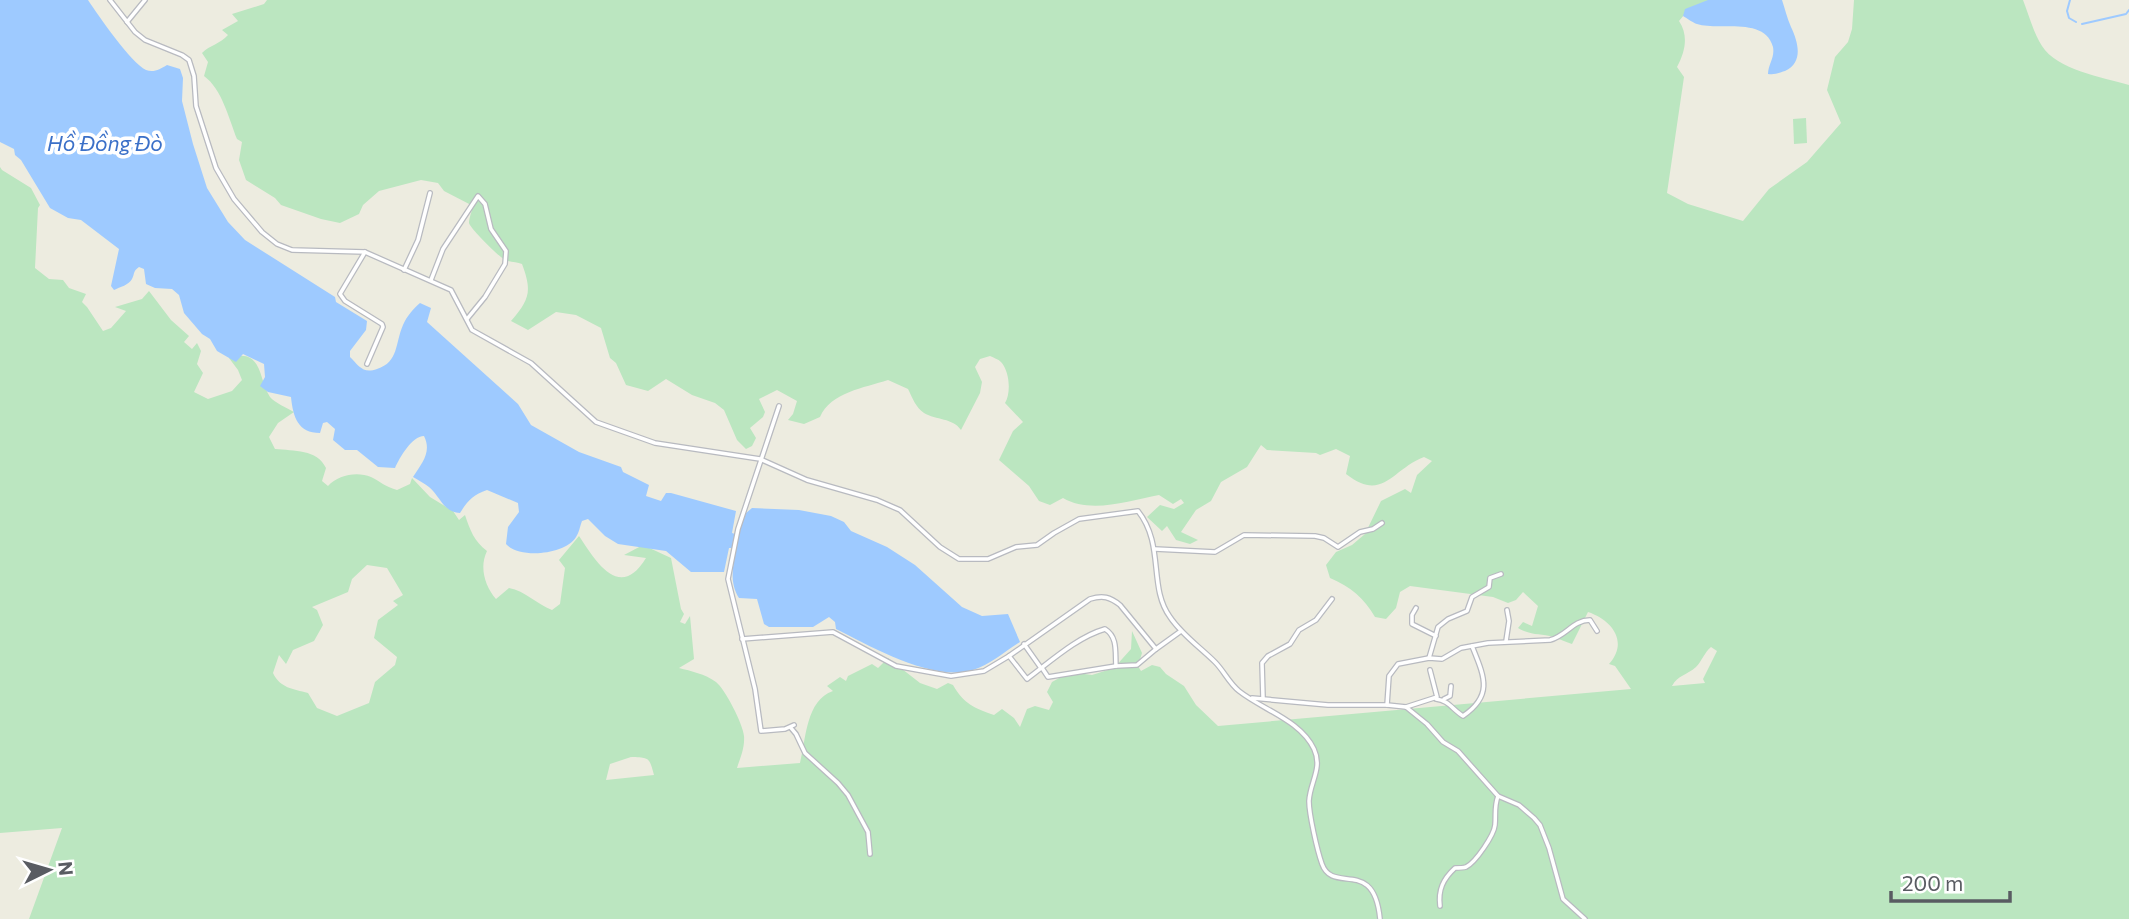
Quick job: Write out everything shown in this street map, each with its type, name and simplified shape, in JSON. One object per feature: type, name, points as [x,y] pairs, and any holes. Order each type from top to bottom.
[{"type":"street","points":[[110,0],[145,40],[189,60],[194,76],[196,106],[216,168],[240,208],[262,232],[277,244],[292,250],[365,252],[451,290],[472,330],[531,363],[596,422],[655,443],[760,459],[807,480],[894,506],[940,547],[958,559],[988,559],[1016,547],[1037,545],[1079,519],[1136,510],[1145,521],[1155,549],[1161,601],[1181,631],[1217,664],[1235,687],[1274,712],[1311,744],[1318,760],[1309,800],[1322,867],[1332,875],[1370,886],[1377,897],[1380,919]]},
{"type":"street","points":[[127,22],[145,0]]},
{"type":"street","points":[[404,270],[418,240],[429,193]]},
{"type":"street","points":[[432,280],[443,249],[478,196],[485,204],[491,229],[506,251],[506,258],[485,296],[467,319]]},
{"type":"street","points":[[365,252],[340,294],[345,301],[382,324],[367,365]]},
{"type":"street","points":[[779,406],[738,529],[728,579],[755,689],[761,731],[792,726],[804,753],[848,795],[868,832],[870,854]]},
{"type":"street","points":[[1155,549],[1215,552],[1239,537],[1253,534],[1314,536],[1324,538],[1338,547],[1360,532],[1382,523]]},
{"type":"street","points":[[1429,658],[1443,622],[1462,614],[1469,607],[1472,597],[1489,587],[1490,578],[1501,574]]},
{"type":"street","points":[[742,639],[833,632],[896,666],[943,676],[984,671],[1090,599],[1103,596],[1120,605],[1156,649]]},
{"type":"street","points":[[1263,698],[1262,663],[1290,644],[1299,630],[1316,620],[1332,599]]},
{"type":"street","points":[[1416,608],[1412,615],[1412,624],[1436,636]]},
{"type":"street","points":[[1506,641],[1509,621],[1507,610]]},
{"type":"street","points":[[1387,705],[1389,676],[1395,666],[1429,658],[1442,659],[1461,648],[1472,646],[1506,641],[1550,640],[1583,620],[1590,620],[1597,631]]},
{"type":"street","points":[[1009,656],[1025,679],[1092,634],[1105,629],[1115,642],[1116,666]]},
{"type":"street","points":[[1024,644],[1048,677],[1137,665],[1181,631]]},
{"type":"street","points":[[1442,699],[1464,716],[1482,698],[1484,688],[1480,665],[1472,646]]},
{"type":"street","points":[[1430,670],[1436,699]]},
{"type":"street","points":[[1406,708],[1419,701],[1450,696],[1451,686]]},
{"type":"street","points":[[1250,698],[1406,708],[1427,724],[1443,742],[1458,751],[1498,796],[1518,805],[1540,825],[1563,899],[1585,919]]},
{"type":"street","points":[[1440,906],[1440,890],[1446,878],[1455,868],[1467,866],[1493,834],[1496,822],[1494,806],[1498,796]]},
{"type":"green space","points":[[267,0],[1719,0],[1684,15],[1679,21],[1685,44],[1677,67],[1684,77],[1667,193],[1688,204],[1743,221],[1769,189],[1807,162],[1841,123],[1827,90],[1835,57],[1848,42],[1852,29],[1854,0],[2023,0],[2036,35],[2049,54],[2081,72],[2129,85],[2129,919],[29,919],[62,828],[0,833],[0,167],[31,188],[40,205],[35,268],[49,279],[63,280],[69,288],[86,294],[82,302],[103,331],[111,328],[126,311],[115,307],[142,299],[149,291],[171,320],[189,336],[184,342],[192,349],[197,343],[201,351],[197,364],[203,373],[194,392],[208,399],[232,391],[242,380],[229,358],[240,356],[254,361],[270,397],[294,412],[278,423],[269,437],[275,449],[304,452],[317,457],[326,468],[322,481],[328,486],[342,477],[360,474],[397,490],[410,484],[412,478],[430,497],[453,511],[459,520],[465,515],[473,535],[487,551],[483,564],[484,576],[496,599],[509,588],[552,610],[560,604],[565,568],[559,560],[579,536],[601,566],[618,577],[627,576],[636,570],[646,558],[624,555],[643,545],[671,558],[684,614],[680,622],[685,624],[690,616],[694,659],[679,668],[712,679],[729,699],[744,736],[737,768],[800,763],[812,711],[824,696],[833,691],[827,686],[840,677],[846,681],[848,676],[872,664],[878,668],[888,658],[920,683],[937,689],[948,683],[975,707],[994,715],[1002,709],[1014,718],[1020,727],[1027,709],[1035,706],[1049,710],[1053,702],[1047,692],[1052,682],[1070,672],[1092,675],[1114,668],[1131,649],[1132,631],[1142,653],[1138,666],[1141,671],[1152,665],[1160,667],[1184,686],[1196,705],[1218,726],[1631,689],[1615,666],[1609,664],[1618,648],[1615,633],[1604,620],[1588,612],[1572,644],[1518,628],[1523,622],[1532,626],[1538,606],[1523,592],[1516,600],[1508,603],[1493,597],[1410,586],[1400,592],[1396,608],[1386,619],[1375,617],[1356,594],[1330,578],[1326,565],[1336,552],[1352,545],[1365,534],[1381,501],[1405,489],[1411,493],[1417,475],[1432,461],[1424,457],[1387,481],[1379,485],[1369,485],[1346,474],[1350,456],[1336,449],[1320,455],[1267,450],[1261,445],[1247,467],[1221,482],[1211,501],[1196,510],[1181,532],[1198,540],[1190,544],[1176,540],[1167,526],[1162,531],[1147,517],[1160,505],[1174,509],[1184,503],[1181,499],[1173,504],[1159,495],[1097,506],[1074,503],[1063,498],[1050,505],[1039,501],[1029,486],[999,460],[1013,431],[1023,422],[1005,403],[1009,382],[1004,366],[990,356],[980,359],[975,367],[982,382],[980,393],[961,430],[954,423],[924,413],[916,405],[908,389],[888,380],[840,396],[820,417],[804,424],[788,420],[797,401],[777,390],[759,399],[765,412],[750,428],[756,438],[752,446],[746,449],[737,440],[724,410],[715,403],[692,395],[666,379],[648,391],[626,385],[616,363],[610,358],[601,328],[576,315],[556,312],[528,330],[511,321],[522,307],[527,294],[527,281],[522,264],[505,260],[491,248],[469,223],[473,206],[444,191],[438,183],[421,180],[379,191],[363,205],[359,214],[340,223],[281,205],[275,198],[246,180],[239,160],[242,142],[237,139],[216,89],[204,76],[208,62],[202,53],[228,35],[222,30],[238,21],[232,14],[264,4]],"holes":[[[367,565],[387,568],[403,595],[393,601],[398,605],[378,620],[374,638],[397,657],[395,665],[375,682],[369,703],[337,716],[317,708],[308,693],[283,685],[273,673],[279,655],[286,664],[293,650],[314,641],[323,625],[317,610],[312,607],[348,592],[352,579]],[[1711,647],[1717,651],[1703,679],[1705,683],[1672,686],[1696,667]],[[631,757],[645,758],[650,762],[654,775],[606,780],[610,764]]]},
{"type":"green space","points":[[1806,118],[1807,143],[1794,144],[1793,119]]},
{"type":"water","name":"Hồ Đồng Đò","points":[[0,0],[88,0],[115,38],[140,66],[152,71],[167,65],[180,69],[183,78],[182,101],[207,188],[228,222],[245,240],[335,297],[336,302],[367,321],[366,330],[350,351],[350,357],[362,368],[372,370],[389,362],[405,322],[420,303],[431,308],[427,322],[518,404],[531,425],[579,452],[621,467],[623,472],[649,485],[646,496],[661,501],[666,493],[671,493],[736,511],[732,533],[738,535],[746,513],[752,508],[799,510],[831,516],[844,522],[851,531],[887,547],[915,565],[962,607],[982,616],[1008,614],[1020,642],[979,668],[957,672],[939,671],[884,653],[836,629],[835,622],[829,617],[813,627],[769,627],[764,624],[757,599],[739,598],[736,592],[733,574],[736,548],[729,548],[724,572],[691,572],[666,551],[618,544],[605,536],[588,519],[582,521],[576,537],[562,548],[542,553],[521,552],[506,544],[508,527],[519,512],[518,503],[487,490],[471,498],[460,513],[454,512],[446,507],[429,487],[413,477],[426,452],[424,436],[411,443],[395,468],[378,467],[357,450],[345,450],[333,440],[335,429],[327,422],[323,423],[320,433],[306,430],[295,417],[291,397],[268,392],[260,386],[265,377],[264,364],[243,354],[236,362],[217,351],[210,339],[202,334],[184,313],[179,295],[172,289],[155,288],[146,284],[144,269],[139,267],[129,283],[114,290],[111,286],[119,249],[81,220],[68,218],[50,208],[21,160],[15,155],[14,149],[0,142]]},
{"type":"water","points":[[1708,0],[1782,0],[1796,39],[1798,51],[1795,62],[1785,71],[1768,74],[1773,47],[1761,31],[1740,26],[1706,26],[1683,16],[1685,9]]},
{"type":"waterway","points":[[2070,0],[2067,11],[2069,18],[2076,22]]},
{"type":"waterway","points":[[2082,24],[2126,14],[2129,10]]}]
